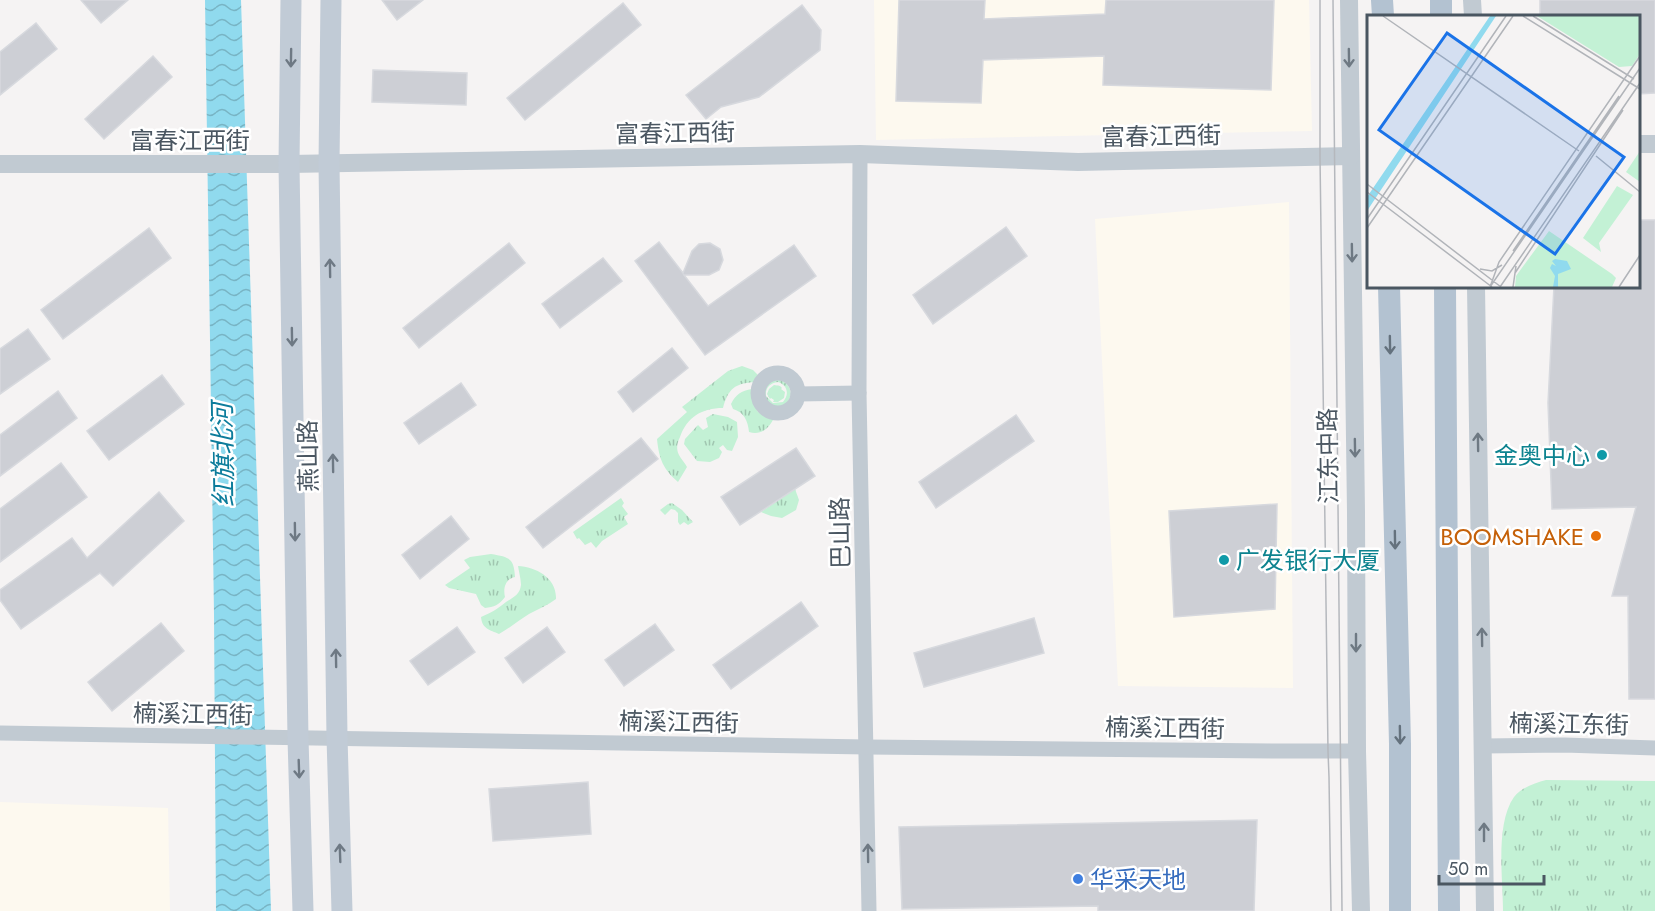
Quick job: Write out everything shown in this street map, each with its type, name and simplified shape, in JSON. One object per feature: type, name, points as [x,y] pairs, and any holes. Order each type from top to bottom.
[{"type":"main road","name":"燕山路","points":[[291,0],[289,164],[303,911]]},
{"type":"main road","name":"燕山路","points":[[331,0],[329,163],[337,739],[342,911]]},
{"type":"main road","points":[[1382,0],[1383,15]]},
{"type":"main road","points":[[1389,288],[1400,744],[1400,911]]},
{"type":"main road","points":[[1445,288],[1449,911]]},
{"type":"street","name":"江东中路","points":[[1349,0],[1357,751],[1361,911]]},
{"type":"street","points":[[1472,0],[1473,15]]},
{"type":"street","name":"富春江西街","points":[[0,164],[289,164],[860,154],[1078,162],[1351,156]]},
{"type":"street","name":"巴山路","points":[[860,154],[859,393],[869,911]]},
{"type":"street","points":[[1476,288],[1485,911]]},
{"type":"street","points":[[798,394],[859,393]]},
{"type":"street","name":"楠溪江西街","points":[[0,733],[867,747],[1357,751]]},
{"type":"street","name":"楠溪江东街","points":[[1483,746],[1564,745],[1655,748]]},
{"type":"shaded area","points":[[874,0],[1309,0],[1312,131],[876,140]]},
{"type":"shaded area","points":[[1289,202],[1293,688],[1118,686],[1095,219]]},
{"type":"shaded area","points":[[0,802],[168,808],[170,911],[0,911]]},
{"type":"green space","points":[[742,366],[753,370],[759,376],[755,382],[733,388],[723,408],[715,408],[696,415],[683,430],[677,448],[687,467],[678,482],[663,463],[657,439],[687,412],[682,407],[728,371]]},
{"type":"green space","points":[[777,379],[789,387],[790,397],[782,407],[770,406],[765,401],[762,395],[767,383]],"holes":[[[778,382],[784,385],[786,396],[783,402],[773,403],[766,396],[767,388]]]},
{"type":"green space","points":[[774,385],[780,386],[785,392],[784,398],[778,402],[773,402],[774,400],[770,399],[767,394]]},
{"type":"green space","points":[[752,389],[751,396],[758,412],[774,418],[767,428],[757,433],[749,432],[745,418],[733,409],[731,404],[739,394]]},
{"type":"green space","points":[[713,414],[728,417],[737,422],[738,437],[732,451],[727,450],[723,445],[719,448],[722,452],[719,458],[710,462],[697,461],[684,444],[685,439],[698,425],[703,430],[708,427],[706,418]]},
{"type":"green space","points":[[795,489],[799,500],[796,510],[782,518],[761,512]]},
{"type":"green space","points":[[621,498],[624,503],[622,506],[628,514],[624,517],[628,524],[602,541],[596,548],[591,542],[585,545],[579,538],[577,539],[573,532]]},
{"type":"green space","points":[[672,503],[693,522],[688,525],[684,522],[680,525],[678,513],[675,510],[671,509],[665,515],[660,510]]},
{"type":"green space","points":[[491,554],[509,559],[512,562],[515,577],[507,582],[505,597],[498,604],[485,608],[476,594],[445,585],[470,568],[464,560]]},
{"type":"green space","points":[[518,566],[538,571],[544,575],[553,585],[556,599],[499,634],[485,627],[481,617],[497,609],[517,594],[521,585]]},
{"type":"green space","points":[[1546,780],[1655,781],[1655,911],[1503,911],[1501,852],[1508,808],[1514,797],[1521,791]]},
{"type":"water","name":"红旗北河","points":[[205,0],[241,0],[271,911],[216,911]]},
{"type":"building","points":[[81,0],[128,0],[101,23]]},
{"type":"building","points":[[382,0],[423,0],[397,20]]},
{"type":"building","points":[[899,0],[985,0],[984,19],[1105,14],[1106,0],[1274,0],[1271,90],[1103,85],[1104,56],[983,60],[981,103],[896,101]]},
{"type":"building","points":[[1540,0],[1655,0],[1655,93],[1640,94],[1640,15],[1540,15]]},
{"type":"building","points":[[623,3],[641,25],[525,120],[507,98]]},
{"type":"building","points":[[802,5],[821,30],[820,50],[759,97],[721,107],[706,119],[686,95]]},
{"type":"building","points":[[36,23],[57,49],[0,95],[0,52]]},
{"type":"building","points":[[153,56],[172,77],[104,139],[85,119]]},
{"type":"building","points":[[373,70],[467,73],[466,105],[372,102]]},
{"type":"building","name":"金奥中心","points":[[1640,220],[1655,220],[1655,699],[1629,699],[1628,596],[1612,596],[1636,507],[1552,509],[1548,403],[1554,288],[1640,288]]},
{"type":"building","points":[[1006,227],[1027,256],[933,324],[913,295]]},
{"type":"building","points":[[149,228],[171,258],[63,339],[41,310]]},
{"type":"building","points":[[659,242],[683,273],[692,251],[699,244],[710,243],[720,249],[723,260],[719,270],[709,275],[684,275],[708,306],[794,245],[816,276],[705,355],[635,261]]},
{"type":"building","points":[[509,243],[525,263],[419,348],[403,328]]},
{"type":"building","points":[[603,258],[622,281],[560,328],[542,304]]},
{"type":"building","points":[[28,329],[50,359],[0,394],[0,349]]},
{"type":"building","points":[[672,348],[688,368],[633,412],[618,392]]},
{"type":"building","points":[[162,375],[184,404],[109,460],[87,431]]},
{"type":"building","points":[[461,383],[476,405],[419,444],[404,423]]},
{"type":"building","points":[[58,391],[77,418],[0,476],[0,435]]},
{"type":"building","points":[[1016,415],[1034,441],[936,508],[919,482]]},
{"type":"building","points":[[641,438],[658,459],[543,548],[526,527]]},
{"type":"building","points":[[796,448],[815,476],[740,525],[721,497]]},
{"type":"building","points":[[61,463],[87,497],[0,562],[0,509]]},
{"type":"building","points":[[159,492],[184,521],[113,586],[100,573],[21,629],[0,600],[0,590],[72,538],[87,558]]},
{"type":"building","name":"广发银行大厦","points":[[1277,504],[1275,609],[1174,617],[1169,511]]},
{"type":"building","points":[[451,516],[469,539],[420,579],[402,555]]},
{"type":"building","points":[[801,602],[818,626],[731,689],[713,665]]},
{"type":"building","points":[[1034,618],[1044,653],[924,687],[914,653]]},
{"type":"building","points":[[161,623],[184,651],[112,711],[88,682]]},
{"type":"building","points":[[655,624],[674,650],[624,686],[605,660]]},
{"type":"building","points":[[457,627],[475,652],[428,685],[410,661]]},
{"type":"building","points":[[547,627],[565,652],[523,683],[505,658]]},
{"type":"building","points":[[588,782],[591,834],[493,841],[489,789]]},
{"type":"building","name":"华采天地","points":[[1257,820],[1254,911],[1098,911],[1098,906],[902,909],[899,827]]},
{"type":"tram line","points":[[1320,0],[1320,157],[1331,911]]},
{"type":"tram line","points":[[1333,0],[1342,911]]},
{"type":"place","name":"金奥中心","points":[[1602,455]]},
{"type":"place","name":"BOOMSHAKE","points":[[1596,536]]},
{"type":"place","name":"广发银行大厦","points":[[1224,560]]},
{"type":"place","name":"华采天地","points":[[1078,879]]}]
